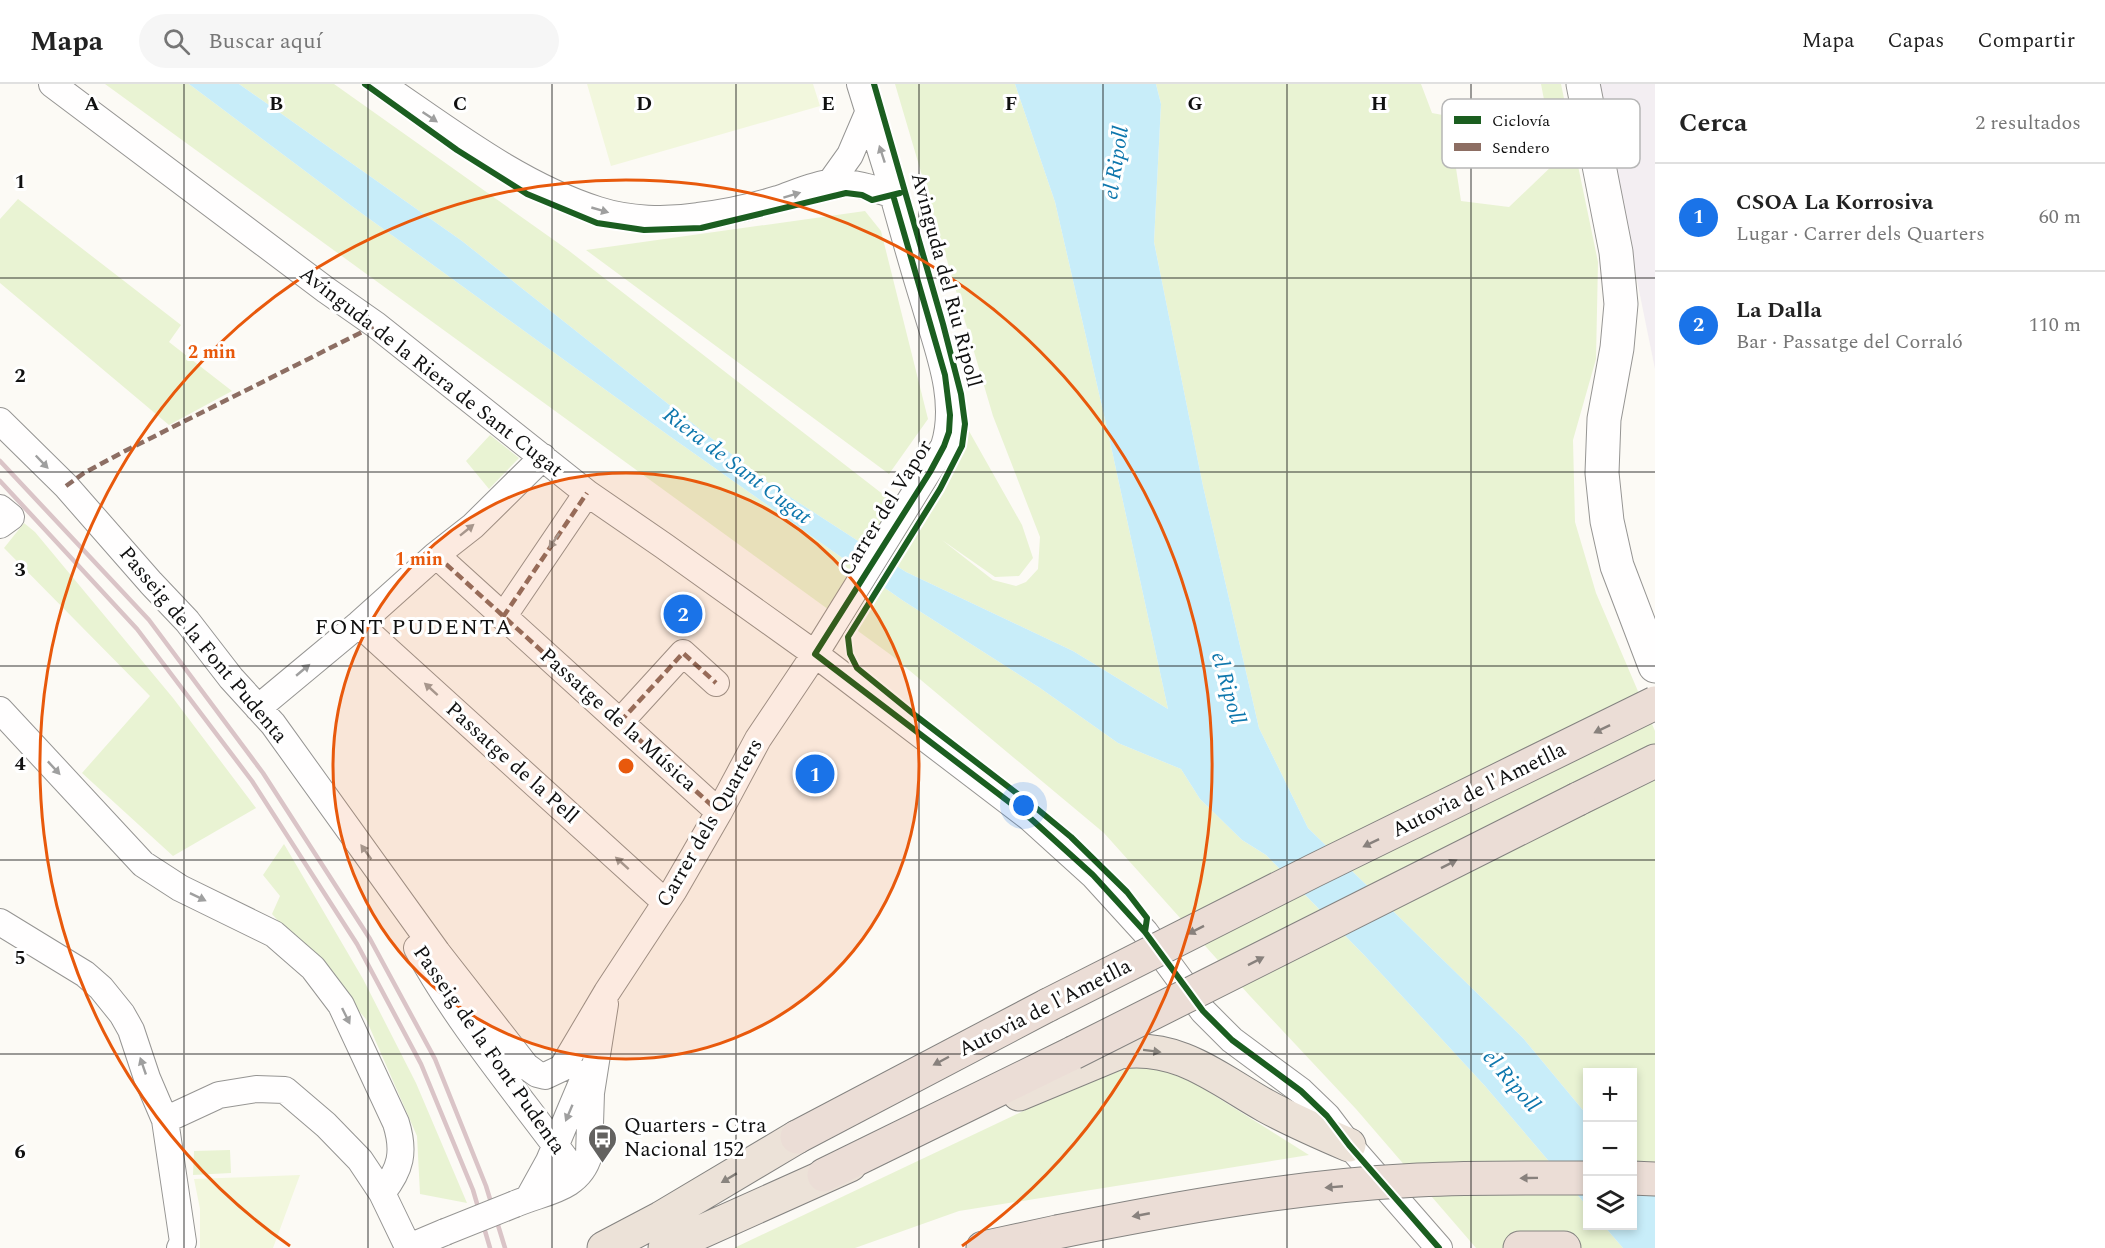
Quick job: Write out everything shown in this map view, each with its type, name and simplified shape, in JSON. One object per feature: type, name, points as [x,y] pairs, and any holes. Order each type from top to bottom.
[{"type":"highway","name":"Autovia de l'Ametlla","points":[[604,1248],[661,1218],[797,1137],[1048,1005],[1313,871],[1655,703]]},
{"type":"highway","points":[[665,1248],[824,1175],[1073,1053],[1655,761]]},
{"type":"highway","points":[[824,1175],[1120,1052],[1137,1050],[1155,1051],[1195,1064],[1304,1127],[1349,1145]]},
{"type":"highway","points":[[982,1248],[1172,1209],[1287,1192],[1418,1180],[1583,1178]]},
{"type":"highway","points":[[1637,1178],[1655,1179]]},
{"type":"highway","points":[[1520,1248],[1564,1248]]},
{"type":"street","name":"Avinguda de la Riera de Sant Cugat","points":[[52,84],[376,326],[587,493],[815,654],[1030,818],[1093,875],[1145,932],[1203,1011],[1232,1040],[1301,1091],[1327,1116],[1349,1145],[1439,1248]]},
{"type":"street","points":[[381,84],[510,169],[562,197],[600,211],[645,218],[694,217],[771,201],[830,183],[860,185],[892,195]]},
{"type":"street","name":"Carrer del Vapor","points":[[815,654],[902,516],[944,446],[949,432],[950,415],[945,375],[860,84]]},
{"type":"street","points":[[1583,84],[1586,99]]},
{"type":"street","points":[[830,183],[850,155],[868,113]]},
{"type":"street","points":[[1600,168],[1616,252],[1621,304],[1617,348],[1604,419],[1602,473],[1607,521],[1617,567],[1655,666]]},
{"type":"street","name":"Passeig de la Font Pudenta","points":[[0,421],[66,486],[187,621],[231,678],[273,724],[437,952],[526,1066],[537,1074],[545,1076]]},
{"type":"street","points":[[258,708],[359,624],[436,555],[474,526],[543,457]]},
{"type":"street","points":[[503,617],[587,493]]},
{"type":"street","name":"Passatge de la Música","points":[[436,555],[719,812]]},
{"type":"street","name":"Passatge de la Pell","points":[[359,624],[665,902]]},
{"type":"street","points":[[620,722],[683,652],[716,683]]},
{"type":"street","name":"Carrer dels Quarters","points":[[545,1076],[562,1068],[719,812],[758,739],[815,654]]},
{"type":"street","points":[[0,710],[143,864],[180,888],[274,934],[313,968],[329,988],[345,1014],[401,1137],[398,1167],[394,1177],[382,1193]]},
{"type":"street","name":"Passeig de la Font Pudenta","points":[[389,884],[411,937],[426,965],[473,1034],[567,1161],[569,1176],[566,1184]]},
{"type":"street","points":[[0,922],[85,974],[112,1001],[131,1030],[147,1078],[165,1120],[183,1242],[180,1248]]},
{"type":"street","name":"Carrer dels Quarters","points":[[522,1201],[566,1184],[580,1174],[586,1165],[589,1155],[591,1093],[607,992]]},
{"type":"street","name":"Carrer dels Quarters","points":[[522,1201],[555,1146],[600,1040]]},
{"type":"street","points":[[165,1120],[219,1095],[256,1089],[285,1090],[326,1125],[360,1160],[382,1193],[408,1248],[522,1201]]},
{"type":"shaded area","points":[[1597,84],[1655,84],[1655,369],[1614,168],[1640,168],[1640,99],[1600,99]]},
{"type":"green space","points":[[105,84],[189,84],[353,207],[668,435],[902,600],[1040,688],[1118,743],[1181,769],[1200,799],[1242,840],[1266,855],[1365,956],[1485,1086],[1583,1201],[1583,1230],[1607,1230],[1623,1248],[1476,1248],[1356,1109],[1250,996],[1104,833],[891,655]]},
{"type":"green space","points":[[239,84],[334,84],[568,250],[920,523],[965,424],[1022,525],[1033,558],[1019,576],[995,577],[942,540],[993,580],[1016,586],[1026,582],[1038,569],[1040,537],[993,416],[895,84],[1015,84],[1055,202],[1168,709],[1073,651],[906,572],[767,482],[462,241]]},
{"type":"green space","points":[[587,84],[813,84],[820,106],[611,166]]},
{"type":"green space","points":[[1156,84],[1421,84],[1432,113],[1442,115],[1442,168],[1456,168],[1461,201],[1509,207],[1550,168],[1578,168],[1598,262],[1596,359],[1573,440],[1575,522],[1596,593],[1655,731],[1655,1195],[1637,1174],[1637,1068],[1583,1068],[1583,1110],[1523,1038],[1308,828],[1259,728],[1203,486],[1154,242],[1161,104]]},
{"type":"green space","points":[[1541,84],[1561,84],[1564,99],[1544,99]]},
{"type":"green space","points":[[18,199],[181,325],[169,342],[232,391],[169,425],[0,283],[0,219]]},
{"type":"green space","points":[[865,211],[881,231],[928,419],[889,474],[586,250]]},
{"type":"green space","points":[[490,435],[519,458],[489,489],[466,461]]},
{"type":"green space","points":[[24,523],[35,532],[173,698],[256,808],[173,856],[82,773],[150,696],[4,548]]},
{"type":"green space","points":[[284,844],[363,979],[416,1083],[467,1203],[420,1194],[417,1136],[366,1019],[272,914],[280,896],[263,875]]},
{"type":"green space","points":[[1135,1058],[1196,1084],[1309,1155],[959,1211],[855,1248],[734,1248]]},
{"type":"green space","points":[[230,1150],[231,1173],[193,1175],[194,1151]]},
{"type":"green space","points":[[300,1175],[273,1248],[200,1248],[200,1209],[194,1179]]},
{"type":"water","points":[[189,84],[239,84],[462,241],[767,482],[906,572],[1073,651],[1168,709],[1055,202],[1015,84],[1156,84],[1161,104],[1154,242],[1203,486],[1259,728],[1308,828],[1523,1038],[1583,1110],[1583,1201],[1485,1086],[1365,956],[1266,855],[1242,840],[1200,799],[1181,769],[1118,743],[1040,688],[902,600],[668,435],[353,207]]},
{"type":"water","points":[[1637,1174],[1655,1195],[1655,1248],[1623,1248],[1607,1230],[1637,1230]]},
{"type":"pier","points":[[865,542],[899,564],[883,590],[850,567]]},
{"type":"railway","points":[[0,461],[149,620],[263,773],[370,939],[435,1059],[486,1186],[505,1248]]},
{"type":"railway","points":[[0,481],[137,629],[252,781],[357,944],[421,1064],[473,1190],[490,1248]]},
{"type":"marked path","points":[[66,486],[84,473],[123,452],[376,325]]},
{"type":"marked path","points":[[503,617],[587,493]]},
{"type":"marked path","points":[[436,555],[719,812]]},
{"type":"marked path","points":[[620,722],[683,653],[716,683]]},
{"type":"cycle path","name":"Avinguda del Riu Ripoll","points":[[365,84],[457,150],[527,194],[597,223],[644,230],[701,228],[846,193],[862,195],[872,200],[900,193]]},
{"type":"cycle path","name":"Avinguda del Riu Ripoll","points":[[874,84],[943,324],[961,394],[965,424],[962,446],[940,489],[848,637],[850,654],[857,668],[1071,837],[1127,892],[1147,918],[1145,932]]},
{"type":"cycle path","points":[[893,195],[945,375],[950,415],[949,432],[930,472],[815,654],[1030,818],[1093,875],[1145,932],[1203,1011],[1232,1040],[1301,1091],[1327,1116],[1349,1145],[1439,1248]]},
{"type":"place","name":"La Dalla","points":[[683,614]]},
{"type":"place","name":"CSOA La Korrosiva","points":[[815,774]]},
{"type":"place","name":"Quarters - Ctra Nacional 152","points":[[603,1164]]},
{"type":"district","name":"FONT PUDENTA","points":[[414,627]]},
{"type":"water label","name":"el Ripoll","points":[[1116,163]]},
{"type":"water label","name":"Riera de Sant Cugat","points":[[737,466]]},
{"type":"water label","name":"el Ripoll","points":[[1228,688]]},
{"type":"water label","name":"el Ripoll","points":[[1511,1081]]}]
